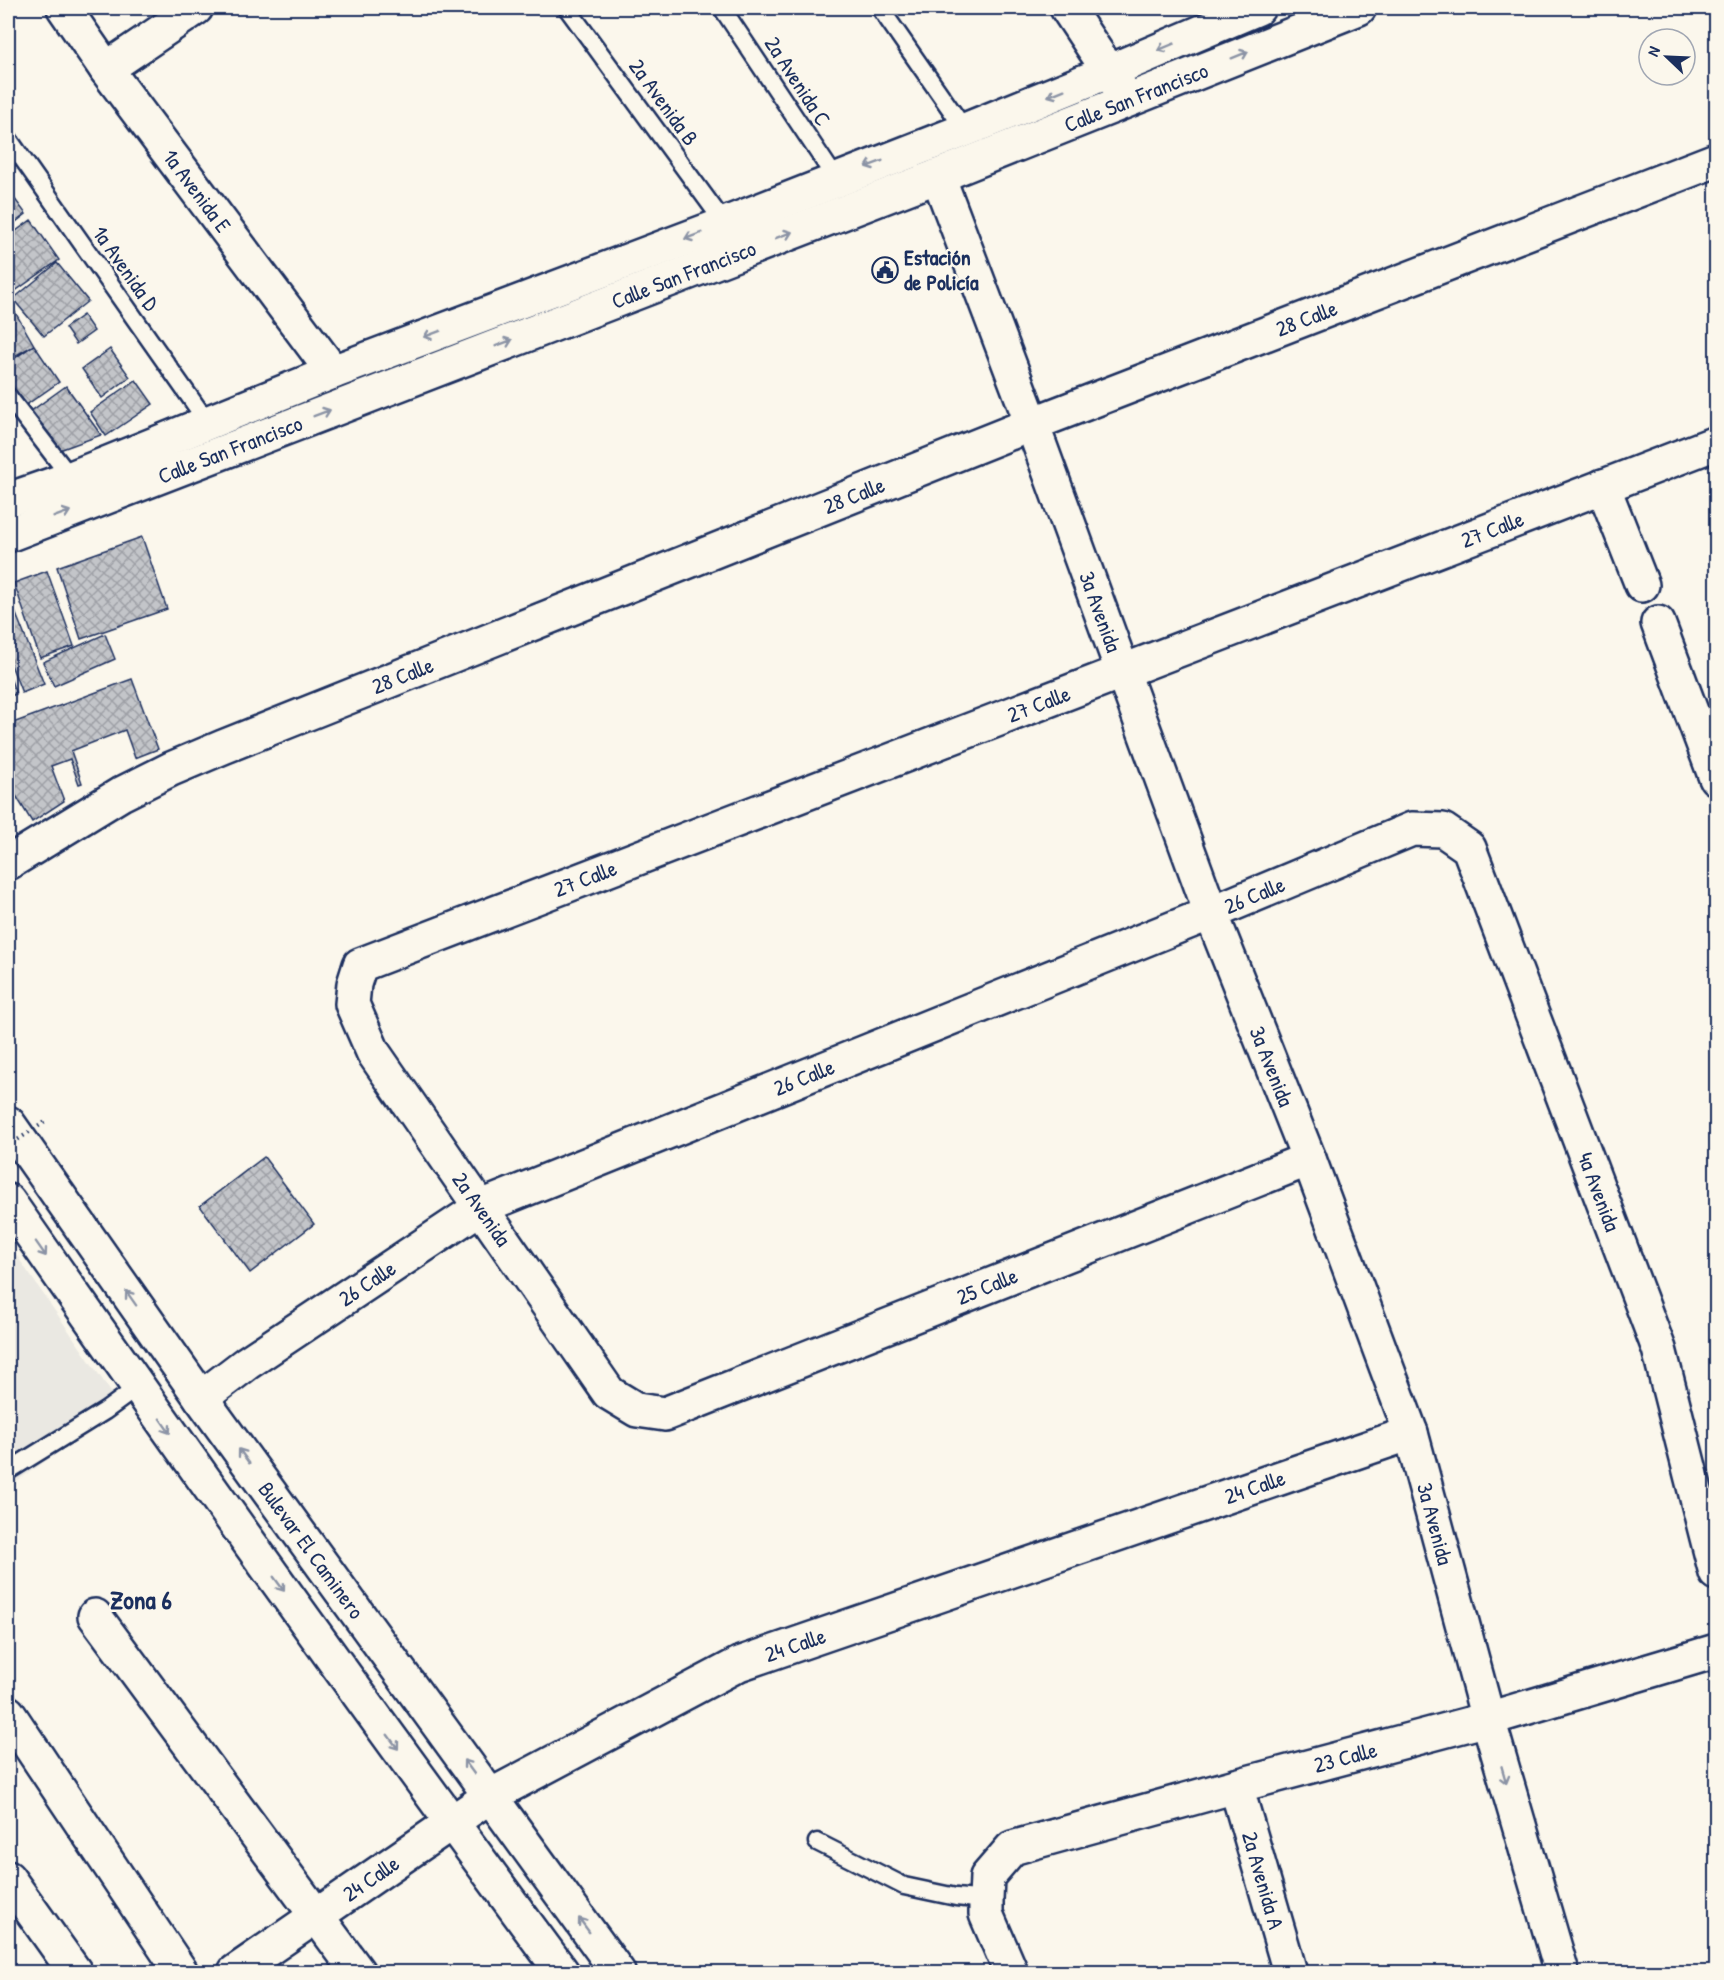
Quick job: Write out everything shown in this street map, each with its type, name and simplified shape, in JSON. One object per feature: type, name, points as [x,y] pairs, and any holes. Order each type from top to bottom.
[{"type":"street","name":"1a Avenida E","points":[[64,8],[106,69],[333,372]]},
{"type":"street","points":[[106,69],[196,8]]},
{"type":"street","points":[[1067,8],[1127,100]]},
{"type":"street","name":"Calle San Francisco","points":[[8,500],[71,478],[333,372],[725,224],[965,130],[1110,71],[1252,8]]},
{"type":"street","name":"Calle San Francisco","points":[[8,535],[938,176],[1359,8]]},
{"type":"street","name":"28 Calle","points":[[8,863],[121,794],[171,769],[1032,424],[1716,160]]},
{"type":"street","name":"3a Avenida","points":[[938,176],[1032,424],[1211,913],[1309,1159],[1411,1433],[1488,1719],[1562,1972]]},
{"type":"street","name":"27 Calle","points":[[360,965],[1716,443]]},
{"type":"street","points":[[1603,486],[1642,585]]},
{"type":"street","points":[[1658,623],[1716,778]]},
{"type":"street","name":"26 Calle","points":[[201,1398],[247,1363],[480,1207],[1211,913],[1412,829],[1443,830]]},
{"type":"street","name":"4a Avenida","points":[[1443,830],[1469,848],[1659,1349],[1716,1573]]},
{"type":"street","name":"2a Avenida","points":[[360,965],[354,984],[352,1004],[373,1052],[609,1393],[637,1410],[665,1414]]},
{"type":"street","name":"Bulevar El Caminero","points":[[8,1123],[201,1398],[618,1972]]},
{"type":"street","name":"25 Calle","points":[[665,1414],[1309,1159]]},
{"type":"street","name":"Bulevar El Caminero","points":[[8,1201],[138,1387],[452,1824],[562,1972]]},
{"type":"street","name":"24 Calle","points":[[235,1972],[490,1796],[740,1664],[1411,1433]]},
{"type":"street","points":[[94,1616],[358,1972]]},
{"type":"street","name":"23 Calle","points":[[987,1889],[1011,1848],[1488,1719],[1716,1651]]},
{"type":"street","points":[[8,1713],[181,1972]]},
{"type":"street","name":"2a Avenida A","points":[[1236,1786],[1290,1972]]},
{"type":"street","points":[[8,1878],[75,1972]]},
{"type":"street","points":[[987,1889],[986,1914],[1011,1972]]},
{"type":"lane","name":"2a Avenida B","points":[[567,8],[725,224]]},
{"type":"lane","name":"2a Avenida C","points":[[722,8],[836,179]]},
{"type":"lane","points":[[880,8],[965,130]]},
{"type":"lane","name":"1a Avenida D","points":[[8,138],[208,423]]},
{"type":"lane","points":[[8,396],[71,478]]},
{"type":"lane","points":[[8,1471],[105,1411],[138,1387]]},
{"type":"lane","points":[[817,1842],[904,1886],[956,1897],[987,1889]]},
{"type":"path","points":[[8,1146],[45,1122]]},
{"type":"shaded area","points":[[8,1243],[122,1408],[8,1487]]},
{"type":"building","points":[[8,190],[26,214],[8,228]]},
{"type":"building","points":[[31,220],[59,260],[8,296],[8,237]]},
{"type":"building","points":[[57,263],[88,301],[44,336],[13,299]]},
{"type":"building","points":[[11,305],[34,345],[8,360],[8,307]]},
{"type":"building","points":[[83,315],[94,331],[76,344],[65,328]]},
{"type":"building","points":[[34,345],[59,382],[19,410],[8,393],[8,363]]},
{"type":"building","points":[[110,349],[130,377],[102,398],[82,369]]},
{"type":"building","points":[[136,380],[153,404],[106,436],[90,412]]},
{"type":"building","points":[[66,386],[101,435],[54,452],[27,414]]},
{"type":"building","points":[[142,537],[167,609],[81,639],[57,567]]},
{"type":"building","points":[[47,571],[74,646],[40,658],[14,583]]},
{"type":"building","points":[[8,594],[44,684],[22,693],[8,657]]},
{"type":"building","points":[[105,634],[115,659],[54,686],[43,662]]},
{"type":"building","points":[[8,672],[16,694],[8,697]]},
{"type":"building","points":[[132,679],[158,749],[135,758],[125,730],[71,751],[82,783],[79,784],[70,759],[51,766],[64,801],[32,822],[8,786],[8,706],[13,723]]},
{"type":"building","points":[[8,800],[14,826],[8,831]]},
{"type":"building","points":[[264,1157],[314,1224],[250,1273],[200,1206]]},
{"type":"place","name":"Estación de Policía","points":[[885,270]]},
{"type":"district","name":"Zona 6","points":[[141,1599]]}]
